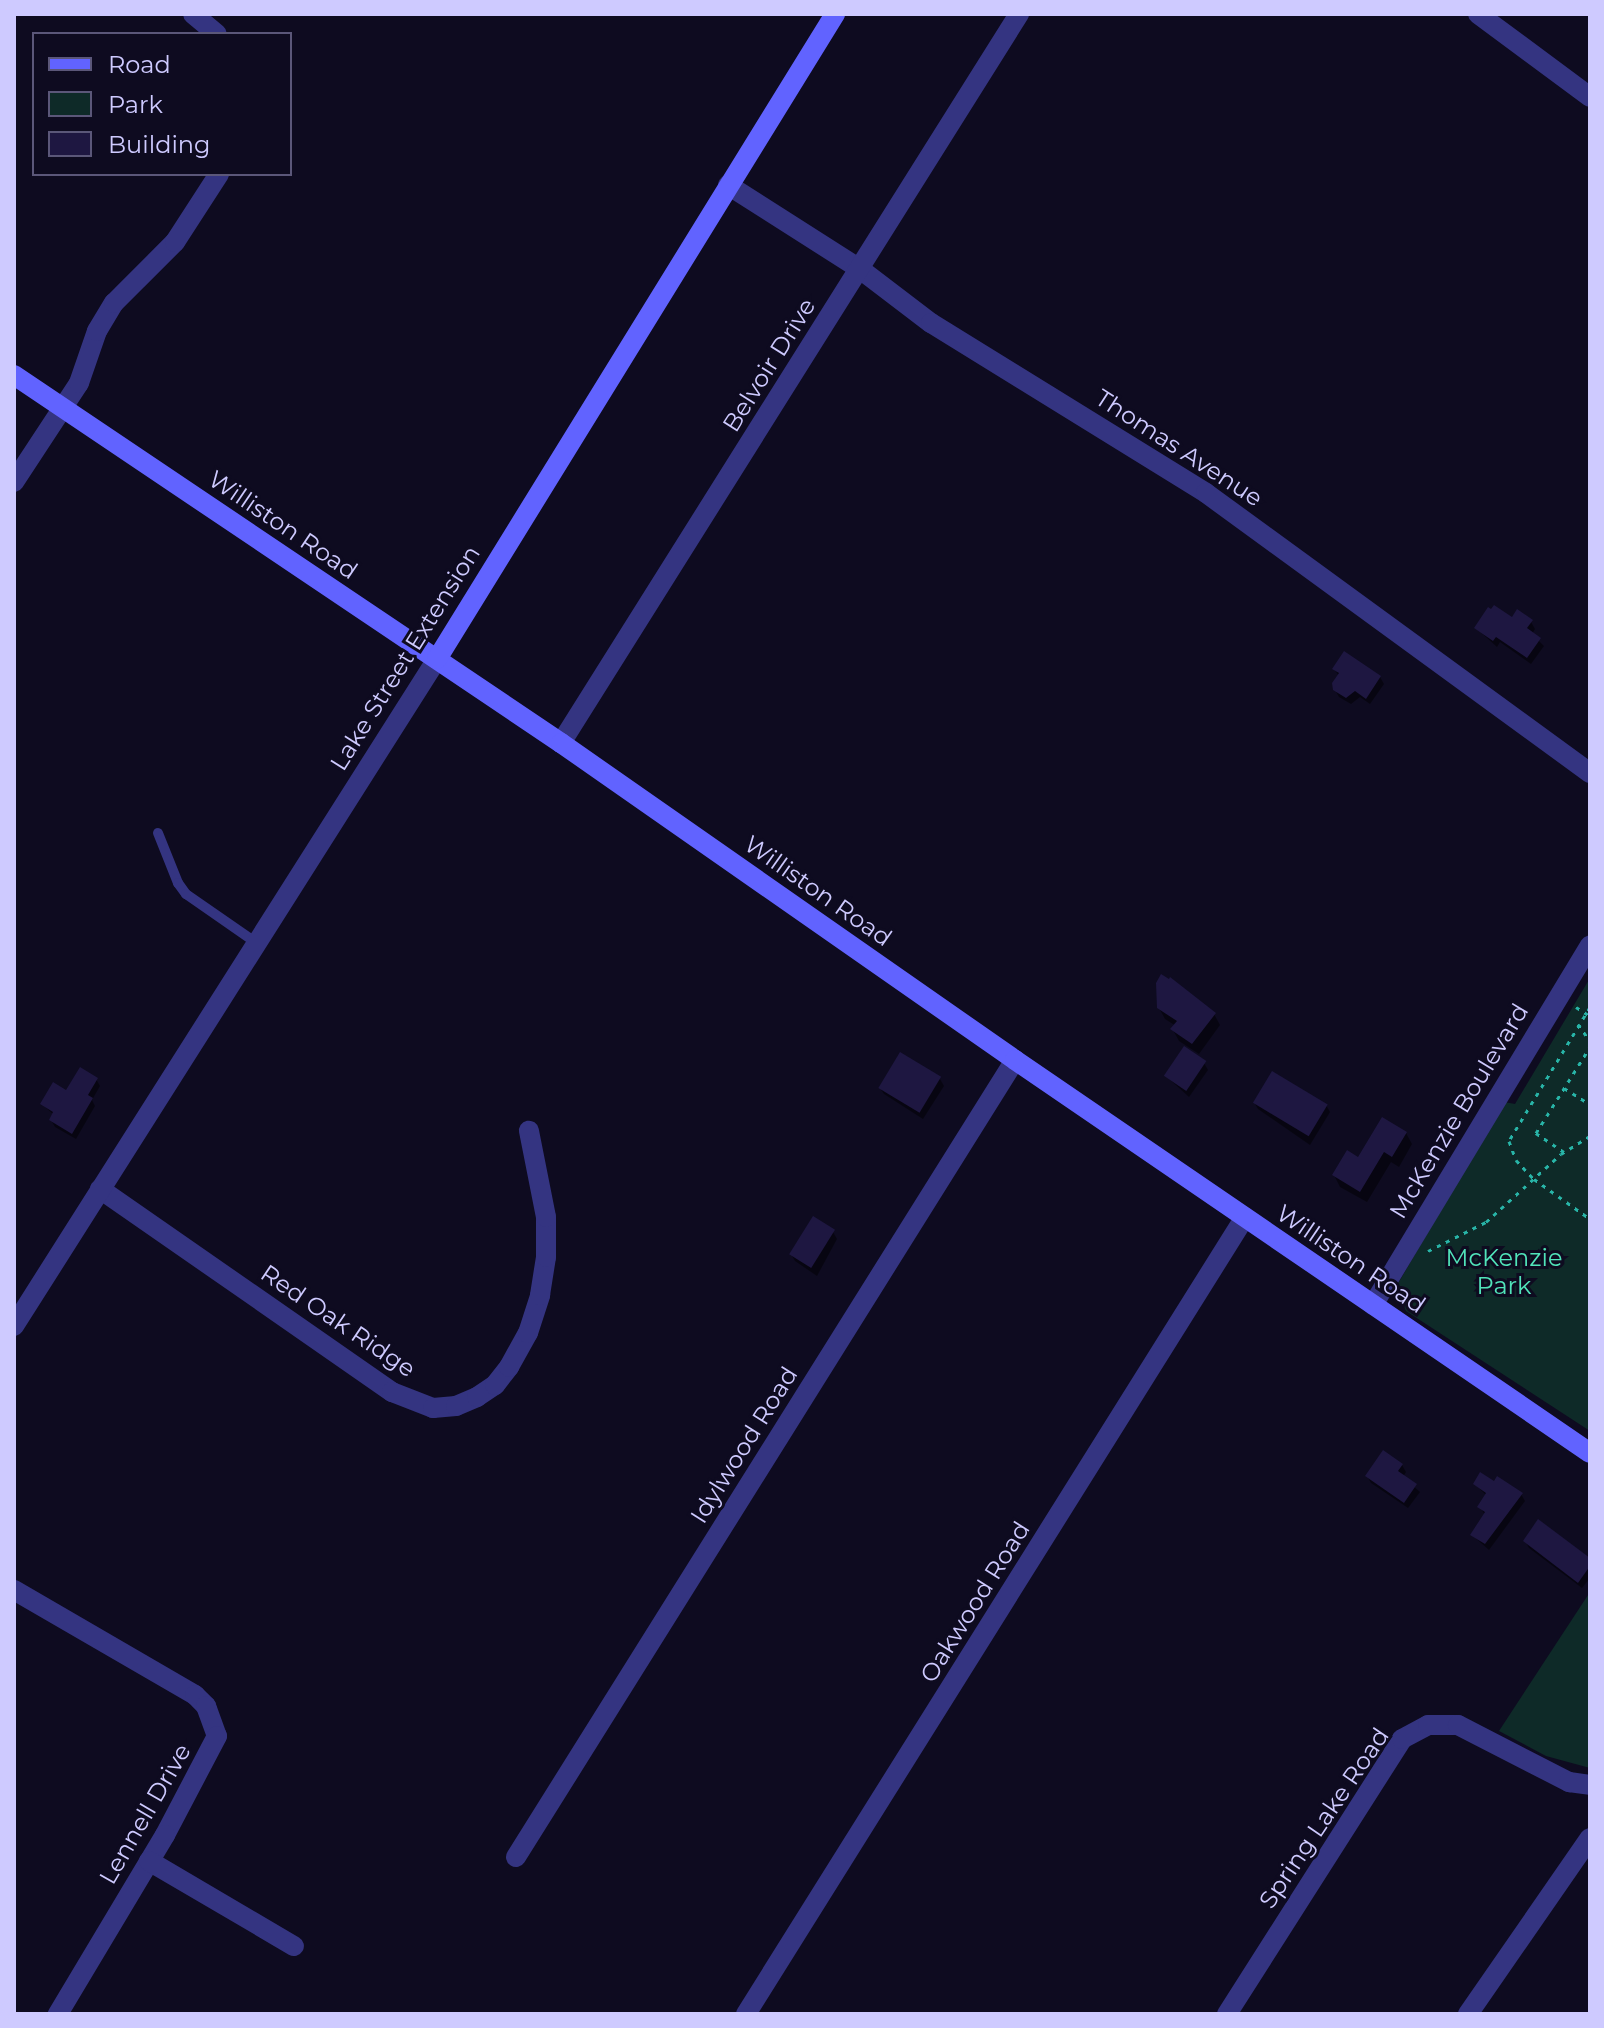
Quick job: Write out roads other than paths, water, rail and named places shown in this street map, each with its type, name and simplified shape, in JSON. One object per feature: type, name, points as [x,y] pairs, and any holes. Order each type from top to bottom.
[{"type":"main road","name":"Lake Street Extension","points":[[437,659],[835,14]]},
{"type":"main road","name":"Williston Road","points":[[14,375],[561,743],[1015,1060],[1590,1453]]},
{"type":"street","points":[[193,14],[215,32]]},
{"type":"street","name":"Belvoir Drive","points":[[561,743],[1019,14]]},
{"type":"street","points":[[1478,14],[1590,97]]},
{"type":"street","points":[[14,482],[79,383],[97,331],[114,303],[175,242],[218,176]]},
{"type":"street","name":"Thomas Avenue","points":[[728,185],[860,269],[931,323],[1206,493],[1590,773]]},
{"type":"street","name":"Lake Street Extension","points":[[14,1326],[437,659]]},
{"type":"street","name":"McKenzie Boulevard","points":[[1373,1305],[1590,945]]},
{"type":"street","name":"Idylwood Road","points":[[516,1857],[1015,1060]]},
{"type":"street","name":"Red Oak Ridge","points":[[100,1189],[392,1392],[433,1408],[456,1406],[495,1385],[509,1367],[528,1333],[540,1295],[546,1257],[546,1217],[529,1131]]},
{"type":"street","name":"Oakwood Road","points":[[746,2014],[1245,1217]]},
{"type":"street","name":"Lennell Drive","points":[[14,1590],[195,1695],[214,1721],[217,1736],[211,1753],[58,2014]]},
{"type":"street","name":"Spring Lake Road","points":[[1227,2014],[1402,1739],[1428,1725],[1458,1725],[1569,1782],[1590,1785]]},
{"type":"street","points":[[1468,2014],[1590,1838]]},
{"type":"street","points":[[149,1861],[294,1946]]},
{"type":"lane","points":[[158,833],[186,894],[255,942]]},
{"type":"park label","name":"McKenzie Park","points":[[1504,1272]]}]
